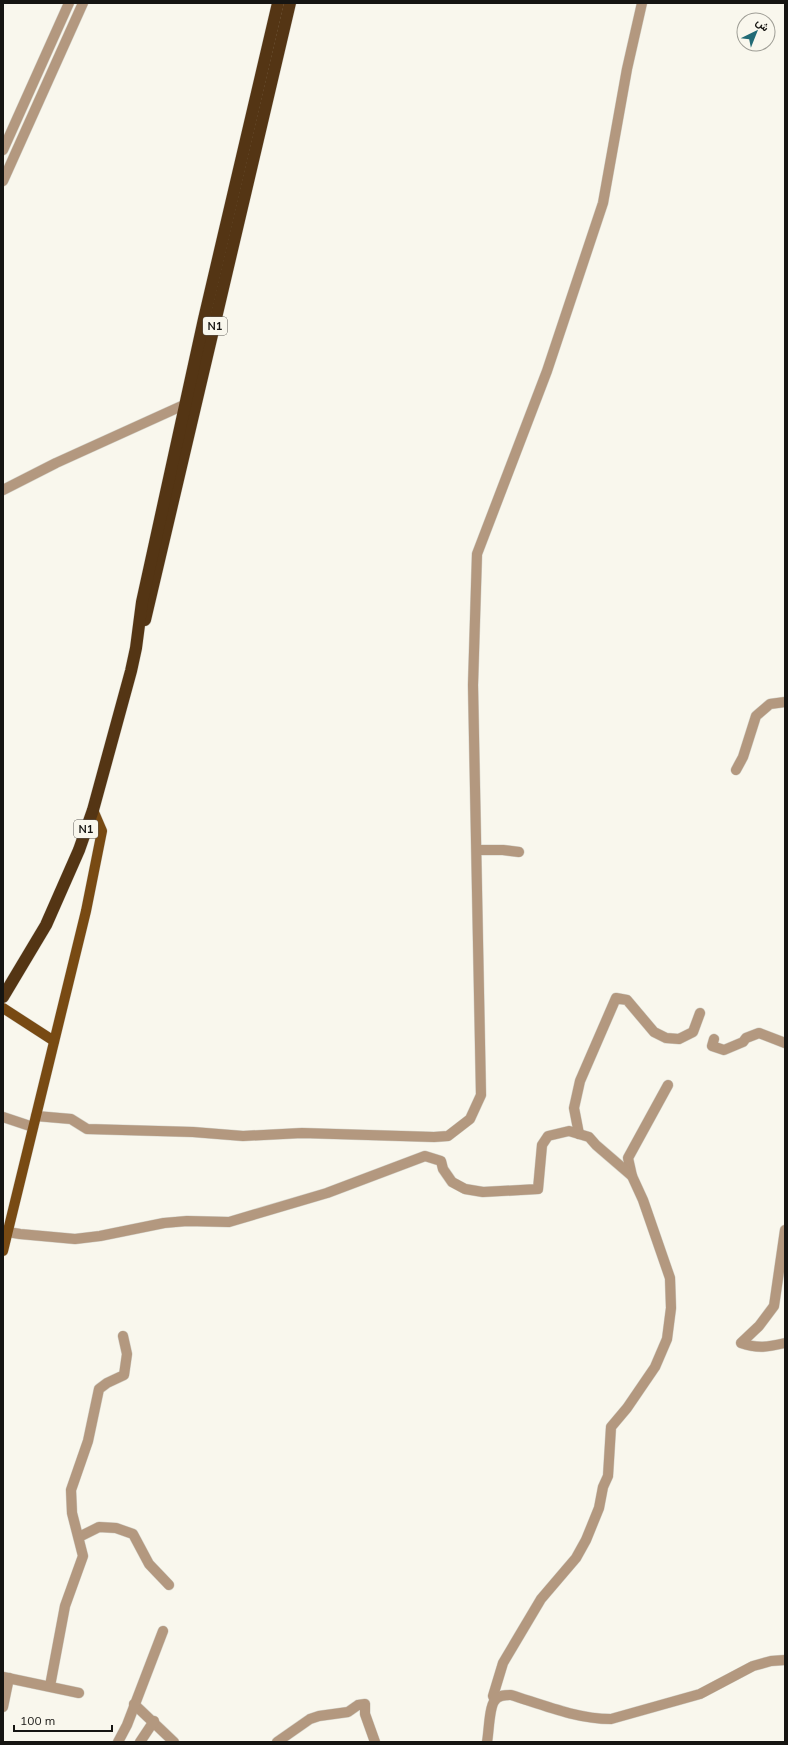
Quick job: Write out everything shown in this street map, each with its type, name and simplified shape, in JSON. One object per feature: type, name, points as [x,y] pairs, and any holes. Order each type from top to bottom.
[{"type":"highway","name":"N1","points":[[136,648],[142,602],[278,3]]},
{"type":"highway","name":"N1","points":[[3,997],[46,924],[79,850],[93,810],[112,744],[136,648],[150,604],[290,3]]},
{"type":"main road","points":[[3,1251],[86,911],[102,832],[93,810]]},
{"type":"main road","points":[[3,1008],[54,1041]]},
{"type":"street","points":[[3,150],[69,3]]},
{"type":"street","points":[[3,181],[83,3]]},
{"type":"street","points":[[36,1116],[71,1119],[87,1129],[193,1132],[243,1136],[302,1133],[434,1137],[448,1136],[470,1119],[482,1095],[473,685],[477,554],[548,371],[603,203],[627,69],[642,3]]},
{"type":"street","points":[[3,490],[56,463],[186,404]]},
{"type":"street","points":[[736,770],[743,757],[756,716],[770,704],[785,702]]},
{"type":"street","points":[[477,850],[503,850],[519,852]]},
{"type":"street","points":[[579,1134],[574,1108],[580,1081],[616,998],[627,1000],[654,1032],[666,1038],[680,1039],[693,1032],[700,1013]]},
{"type":"street","points":[[714,1039],[712,1046],[724,1050],[744,1042],[746,1038],[760,1033],[785,1043]]},
{"type":"street","points":[[487,1742],[495,1700],[493,1696],[503,1663],[541,1599],[576,1558],[586,1540],[599,1508],[603,1486],[608,1476],[611,1427],[627,1408],[655,1367],[667,1339],[671,1308],[670,1278],[643,1200],[632,1176],[628,1158],[668,1085]]},
{"type":"street","points":[[3,1117],[33,1126]]},
{"type":"street","points":[[8,1232],[75,1239],[100,1236],[164,1223],[186,1221],[229,1222],[327,1193],[425,1156],[441,1161],[443,1169],[452,1182],[465,1189],[483,1192],[538,1189],[542,1145],[548,1136],[569,1131],[589,1137],[596,1145],[632,1176]]},
{"type":"street","points":[[785,1230],[774,1306],[759,1326],[741,1343],[752,1347],[765,1347],[785,1343]]},
{"type":"street","points":[[50,1686],[65,1606],[83,1556],[72,1513],[71,1490],[88,1441],[99,1389],[107,1383],[124,1376],[127,1354],[123,1336]]},
{"type":"street","points":[[79,1537],[99,1527],[116,1528],[133,1534],[149,1564],[169,1585]]},
{"type":"street","points":[[118,1742],[127,1725],[163,1631]]},
{"type":"street","points":[[495,1700],[502,1695],[511,1695],[578,1715],[596,1719],[611,1719],[700,1694],[753,1666],[771,1661],[785,1660]]},
{"type":"street","points":[[3,1707],[6,1678],[79,1693]]},
{"type":"street","points":[[134,1704],[154,1721],[174,1742]]},
{"type":"street","points":[[277,1742],[310,1719],[319,1716],[348,1712],[358,1705],[365,1704],[365,1714],[375,1742]]},
{"type":"street","points":[[140,1742],[154,1721]]}]
